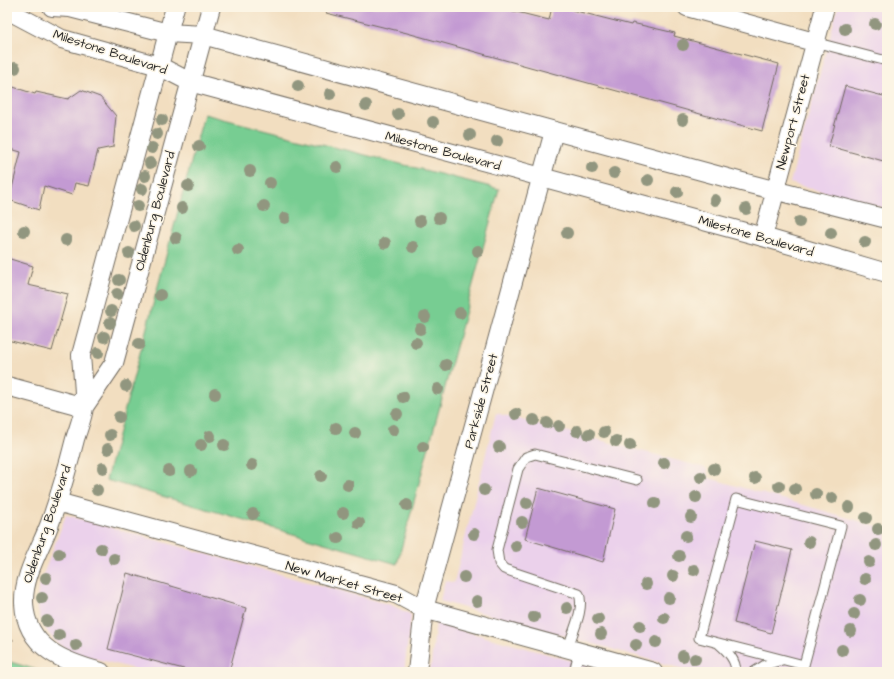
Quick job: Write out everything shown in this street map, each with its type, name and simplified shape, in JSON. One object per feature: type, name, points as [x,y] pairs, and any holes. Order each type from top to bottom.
[{"type":"street","name":"Milestone Boulevard","points":[[52,7],[70,8],[168,34],[203,35],[775,191],[887,219]]},
{"type":"street","name":"Oldenburg Boulevard","points":[[84,407],[81,355],[175,7]]},
{"type":"street","name":"Oldenburg Boulevard","points":[[101,672],[66,661],[50,652],[37,638],[28,622],[24,604],[25,586],[57,502],[84,407],[114,364],[211,7]]},
{"type":"street","points":[[687,7],[814,42]]},
{"type":"street","name":"Newport Street","points":[[763,237],[814,42],[825,7]]},
{"type":"street","name":"Milestone Boulevard","points":[[7,10],[62,39],[159,66],[190,82],[763,237],[887,273]]},
{"type":"street","name":"Parkside Street","points":[[417,672],[424,609],[554,131]]},
{"type":"street","points":[[7,386],[84,407]]},
{"type":"street","name":"New Market Street","points":[[57,502],[396,594],[424,609],[653,672]]},
{"type":"lane","points":[[814,42],[887,62]]},
{"type":"lane","points":[[574,672],[573,650],[581,600],[579,594],[504,569],[499,563],[497,550],[518,469],[526,457],[535,454],[637,480]]},
{"type":"lane","points":[[736,499],[841,526],[804,665],[783,659],[699,638],[736,499]]},
{"type":"lane","points":[[718,643],[729,653],[736,666],[736,672]]},
{"type":"lane","points":[[754,672],[765,665],[783,659]]},
{"type":"shaded area","points":[[838,7],[887,7],[887,209],[790,183]]},
{"type":"shaded area","points":[[496,413],[706,468],[709,478],[887,529],[887,664],[885,672],[694,672],[440,601],[445,580],[454,583]]},
{"type":"shaded area","points":[[66,515],[391,605],[410,614],[411,617],[404,672],[145,672],[71,652],[58,644],[48,633],[40,619],[37,604],[38,588]]},
{"type":"shaded area","points":[[436,623],[612,672],[430,672]]},
{"type":"green space","points":[[204,114],[499,189],[397,564],[106,480]]},
{"type":"green space","points":[[7,661],[44,672],[7,672]]},
{"type":"building","points":[[327,7],[510,7],[509,10],[549,20],[552,7],[573,7],[572,10],[631,25],[632,23],[675,33],[674,36],[779,64],[762,131],[407,33],[326,13]]},
{"type":"building","points":[[7,85],[35,94],[36,92],[68,99],[81,90],[100,97],[116,116],[113,147],[98,150],[89,186],[75,183],[72,195],[44,186],[39,210],[9,200],[21,152],[7,148]]},
{"type":"building","points":[[845,86],[887,97],[887,162],[829,146]]},
{"type":"building","points":[[7,258],[33,266],[28,285],[68,294],[52,351],[7,340]]},
{"type":"building","points":[[538,488],[615,509],[603,562],[525,539]]},
{"type":"building","points":[[755,541],[792,550],[771,633],[734,623]]},
{"type":"building","points":[[127,573],[246,608],[229,672],[195,672],[108,649]]}]
